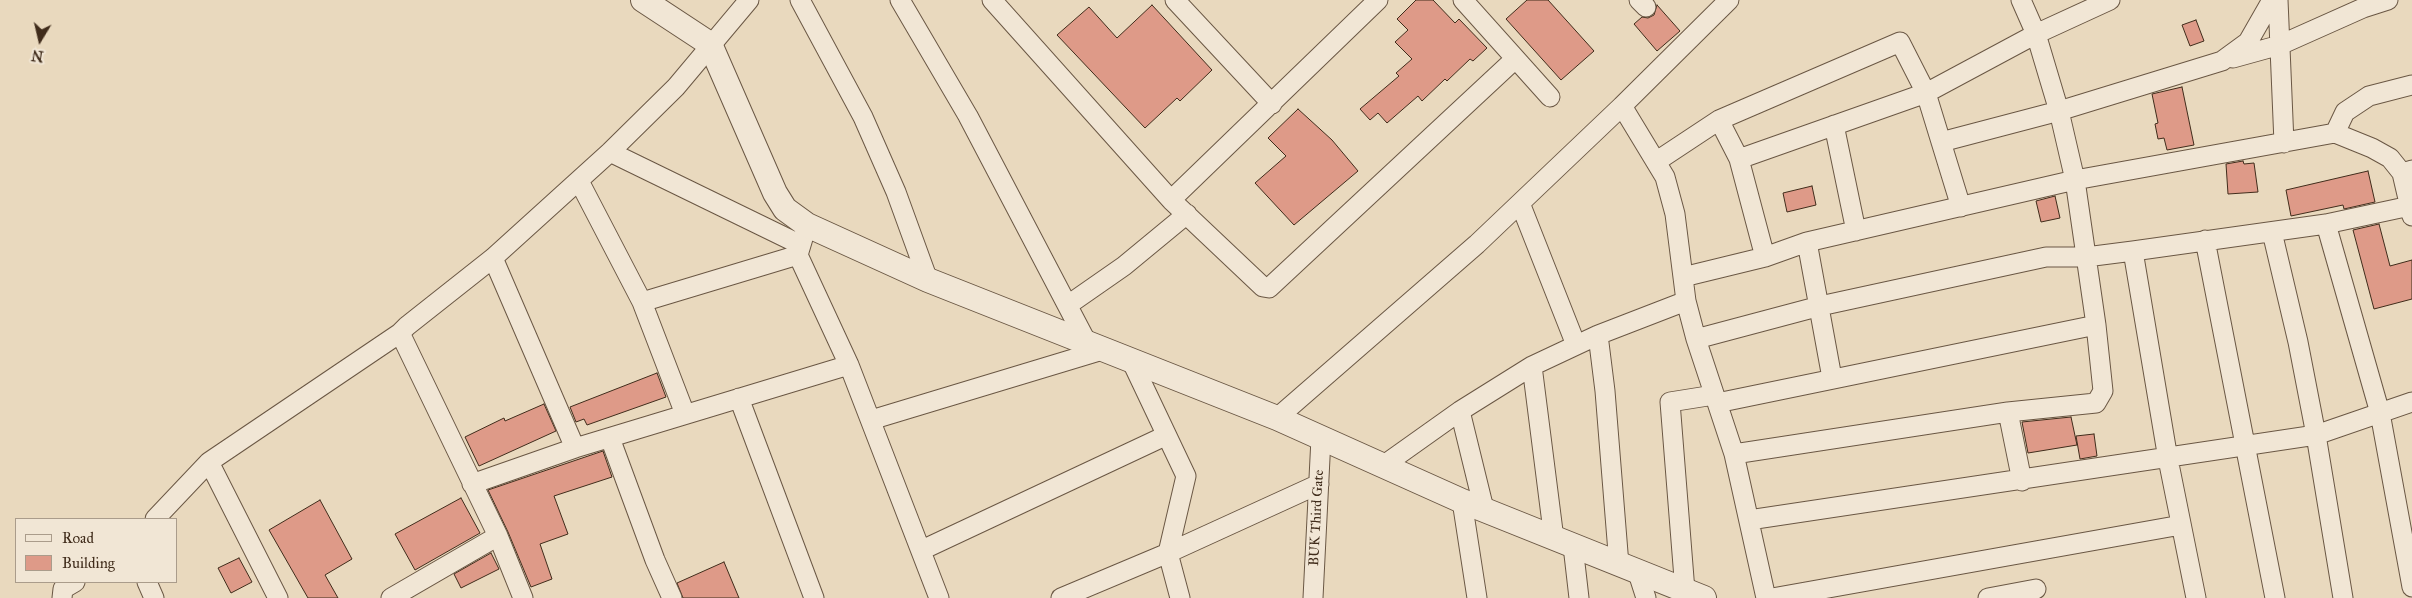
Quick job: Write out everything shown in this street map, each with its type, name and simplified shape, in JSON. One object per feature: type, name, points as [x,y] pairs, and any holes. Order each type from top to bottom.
[{"type":"street","points":[[643,0],[710,44],[775,193],[802,242],[939,598]]},
{"type":"street","points":[[156,518],[208,462],[400,333],[494,258],[610,152],[676,87],[710,44],[749,0]]},
{"type":"street","points":[[800,0],[863,117],[896,192],[928,280]]},
{"type":"street","points":[[900,0],[968,116],[1068,305],[1096,345]]},
{"type":"street","points":[[992,0],[1171,200],[1263,287],[1269,288],[1515,58]]},
{"type":"street","points":[[1175,0],[1272,104]]},
{"type":"street","points":[[1171,200],[1378,0]]},
{"type":"street","points":[[1462,0],[1550,98]]},
{"type":"street","points":[[1278,418],[1476,244],[1622,106],[1729,0]]},
{"type":"street","points":[[1734,454],[2008,412],[2096,403],[2103,391],[2096,325],[2075,180],[2059,111],[2036,34],[2021,0]]},
{"type":"street","points":[[1739,159],[1926,93],[2036,34],[2110,0]]},
{"type":"street","points":[[2222,61],[2248,42],[2272,0]]},
{"type":"street","points":[[2278,0],[2284,143]]},
{"type":"street","points":[[1941,142],[2059,111],[2280,45],[2363,8],[2388,0]]},
{"type":"street","points":[[1657,161],[1719,120],[1900,42],[1926,93],[1961,207]]},
{"type":"street","points":[[2335,133],[2345,112],[2370,96],[2412,85]]},
{"type":"street","points":[[1622,106],[1665,177],[1675,214],[1686,301],[1696,339],[1734,454],[1766,598]]},
{"type":"street","points":[[1719,120],[1739,159],[1765,257]]},
{"type":"street","points":[[1834,125],[1856,231]]},
{"type":"street","points":[[1683,277],[1765,257],[1807,242],[2075,180],[2335,133],[2384,154],[2407,172],[2411,211],[2132,252],[2086,257],[2046,257],[1820,306],[1696,339]]},
{"type":"street","points":[[610,152],[802,242],[928,280],[1096,345],[1278,418],[1462,501],[1694,594],[1670,402],[1716,399],[1832,378],[2096,325]]},
{"type":"street","points":[[579,181],[642,302],[685,414]]},
{"type":"street","points":[[1520,203],[1576,345]]},
{"type":"street","points":[[1068,305],[1124,266],[1187,214]]},
{"type":"street","points":[[2326,224],[2380,413],[2409,545],[2412,587]]},
{"type":"street","points":[[2272,232],[2298,342],[2316,435],[2343,598]]},
{"type":"street","points":[[2205,240],[2276,598]]},
{"type":"street","points":[[642,302],[802,242]]},
{"type":"street","points":[[1807,242],[1832,378]]},
{"type":"street","points":[[2132,252],[2168,459],[2196,598]]},
{"type":"street","points":[[494,258],[575,448]]},
{"type":"street","points":[[1384,465],[1460,411],[1532,366],[1598,335],[1686,301]]},
{"type":"street","points":[[400,333],[498,536],[523,598]]},
{"type":"street","points":[[1598,335],[1628,569],[1646,598]]},
{"type":"street","points":[[871,420],[1096,345]]},
{"type":"street","points":[[1131,360],[1165,436],[1186,476],[1168,553],[1180,598]]},
{"type":"street","points":[[472,484],[575,448],[849,365]]},
{"type":"street","points":[[1532,366],[1563,542],[1579,598]]},
{"type":"street","points":[[739,398],[814,598]]},
{"type":"street","points":[[1749,520],[2022,481],[2316,435],[2412,402]]},
{"type":"street","points":[[1460,411],[1484,509]]},
{"type":"street","points":[[2008,412],[2022,481]]},
{"type":"street","points":[[922,550],[1165,436]]},
{"type":"street","points":[[610,438],[655,560],[672,598]]},
{"type":"street","name":"BUK Third Gate","points":[[1313,598],[1321,438]]},
{"type":"street","points":[[208,462],[278,598]]},
{"type":"street","points":[[1061,598],[1168,553],[1318,484]]},
{"type":"street","points":[[1462,501],[1477,598]]},
{"type":"street","points":[[1772,598],[2181,524]]},
{"type":"street","points":[[402,595],[498,536]]},
{"type":"street","points":[[62,598],[63,590],[74,583]]},
{"type":"street","points":[[147,583],[154,598]]},
{"type":"street","points":[[1988,598],[2036,589]]},
{"type":"building","points":[[1416,0],[1433,0],[1455,23],[1459,19],[1487,48],[1473,61],[1470,59],[1447,81],[1445,79],[1422,101],[1418,96],[1387,123],[1378,113],[1370,120],[1360,109],[1399,76],[1396,73],[1412,59],[1395,42],[1408,30],[1397,19]]},
{"type":"building","points":[[1527,0],[1548,0],[1594,51],[1561,80],[1506,19]]},
{"type":"building","points":[[1152,5],[1212,70],[1180,101],[1177,98],[1145,128],[1057,35],[1089,7],[1117,38]]},
{"type":"building","points":[[1657,5],[1680,31],[1657,51],[1634,24],[1642,17],[1648,18],[1654,15]]},
{"type":"building","points":[[2196,20],[2204,41],[2190,46],[2182,25]]},
{"type":"building","points":[[2182,87],[2194,145],[2167,150],[2164,138],[2158,139],[2155,124],[2158,123],[2152,94]]},
{"type":"building","points":[[1298,109],[1332,140],[1358,171],[1294,225],[1255,183],[1286,156],[1268,138]]},
{"type":"building","points":[[2243,161],[2244,164],[2254,163],[2258,192],[2228,194],[2226,164]]},
{"type":"building","points":[[2368,171],[2375,202],[2344,209],[2343,205],[2291,216],[2286,190]]},
{"type":"building","points":[[1812,186],[1816,205],[1787,212],[1783,193]]},
{"type":"building","points":[[2055,196],[2060,218],[2041,222],[2036,201]]},
{"type":"building","points":[[2379,224],[2390,266],[2412,260],[2412,299],[2374,309],[2353,230]]},
{"type":"building","points":[[657,373],[666,397],[587,425],[584,419],[576,422],[570,407]]},
{"type":"building","points":[[544,404],[556,431],[479,466],[465,437],[504,418],[505,421]]},
{"type":"building","points":[[2071,417],[2077,445],[2028,453],[2022,422]]},
{"type":"building","points":[[2094,434],[2097,456],[2080,459],[2076,436]]},
{"type":"building","points":[[603,451],[612,477],[554,496],[568,534],[540,544],[552,579],[531,587],[488,490]]},
{"type":"building","points":[[461,498],[480,533],[415,570],[395,534]]},
{"type":"building","points":[[320,500],[352,559],[325,575],[338,598],[308,598],[269,530]]},
{"type":"building","points":[[491,553],[499,569],[461,588],[454,574]]},
{"type":"building","points":[[239,558],[252,582],[231,593],[218,568]]},
{"type":"building","points":[[724,562],[739,598],[683,598],[677,583]]}]
